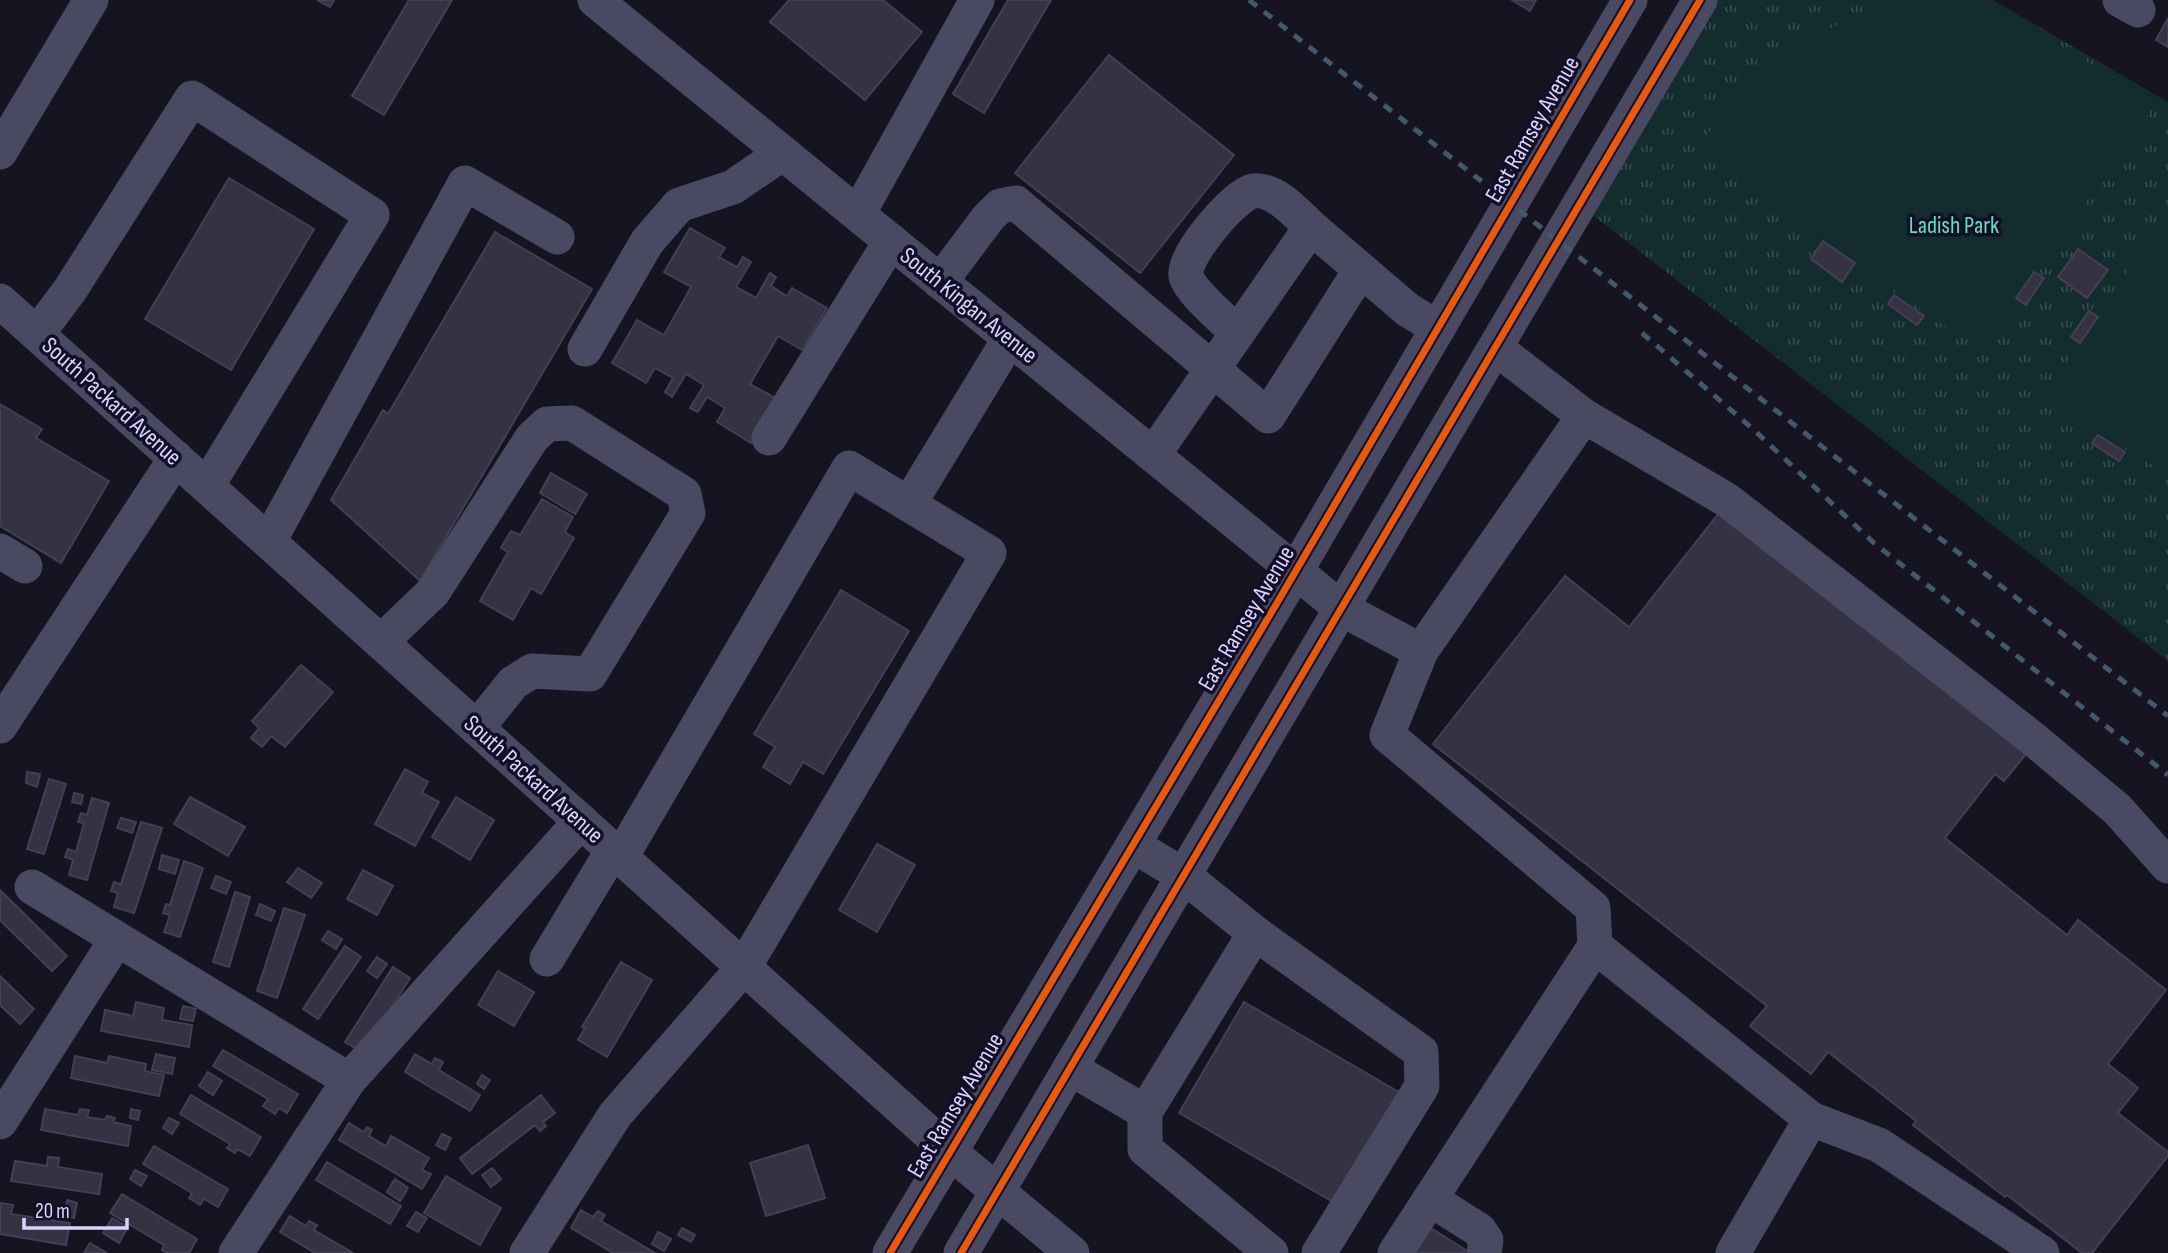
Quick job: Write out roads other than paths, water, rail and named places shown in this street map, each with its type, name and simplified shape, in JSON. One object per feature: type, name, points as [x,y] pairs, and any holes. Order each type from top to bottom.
[{"type":"street","points":[[4,136],[91,0]]},
{"type":"street","name":"South Kingan Avenue","points":[[595,0],[1342,609],[1421,650]]},
{"type":"street","points":[[858,214],[977,0]]},
{"type":"street","name":"East Ramsey Avenue","points":[[890,1253],[1296,572],[1630,0]]},
{"type":"street","points":[[961,1253],[1497,349],[1700,0]]},
{"type":"street","points":[[37,334],[70,290],[192,98],[372,215],[207,486]]},
{"type":"street","points":[[585,349],[647,242],[678,205],[733,187],[783,153]]},
{"type":"street","points":[[269,541],[465,183],[557,237]]},
{"type":"street","points":[[1236,332],[1190,285],[1185,275],[1186,262],[1236,202],[1251,191],[1263,192],[1280,199],[1360,271],[1408,310],[1438,328]]},
{"type":"street","points":[[940,282],[988,218],[1000,206],[1016,204],[1268,416],[1360,271]]},
{"type":"street","points":[[1153,455],[1176,418],[1215,369],[1236,332],[1311,227]]},
{"type":"street","points":[[769,438],[891,241]]},
{"type":"street","name":"South Packard Avenue","points":[[0,301],[950,1152],[1072,1253]]},
{"type":"street","points":[[909,504],[1010,338]]},
{"type":"street","points":[[1497,349],[1584,416],[1727,500],[2117,808],[2168,866]]},
{"type":"street","points":[[1395,1253],[1595,946],[1593,908],[1387,735],[1421,650],[1584,416]]},
{"type":"street","points":[[381,642],[433,592],[532,438],[547,424],[572,423],[684,494],[688,513],[590,674],[532,671],[513,683],[477,728]]},
{"type":"street","points":[[0,726],[176,458]]},
{"type":"street","points":[[527,1253],[615,1115],[744,967],[989,553],[849,468],[617,853],[548,959]]},
{"type":"street","points":[[236,1253],[349,1080],[581,821]]},
{"type":"street","points":[[1133,845],[1184,876],[1255,933],[1421,1052],[1422,1086],[1319,1253]]},
{"type":"street","points":[[32,887],[349,1080]]},
{"type":"street","points":[[1255,933],[1146,1112],[1145,1149],[1271,1253]]},
{"type":"street","points":[[0,1122],[117,939]]},
{"type":"street","points":[[1595,946],[1811,1119],[1879,1145],[2042,1253]]},
{"type":"street","points":[[1070,1068],[1146,1112]]},
{"type":"street","points":[[1733,1253],[1811,1119]]},
{"type":"street","points":[[1430,1199],[1479,1230],[1486,1240],[1484,1253]]},
{"type":"railway","points":[[1249,0],[2168,716]]},
{"type":"railway","points":[[1642,333],[1753,429],[1874,543],[2168,775]]},
{"type":"park label","name":"Ladish Park","points":[[1954,225]]}]
